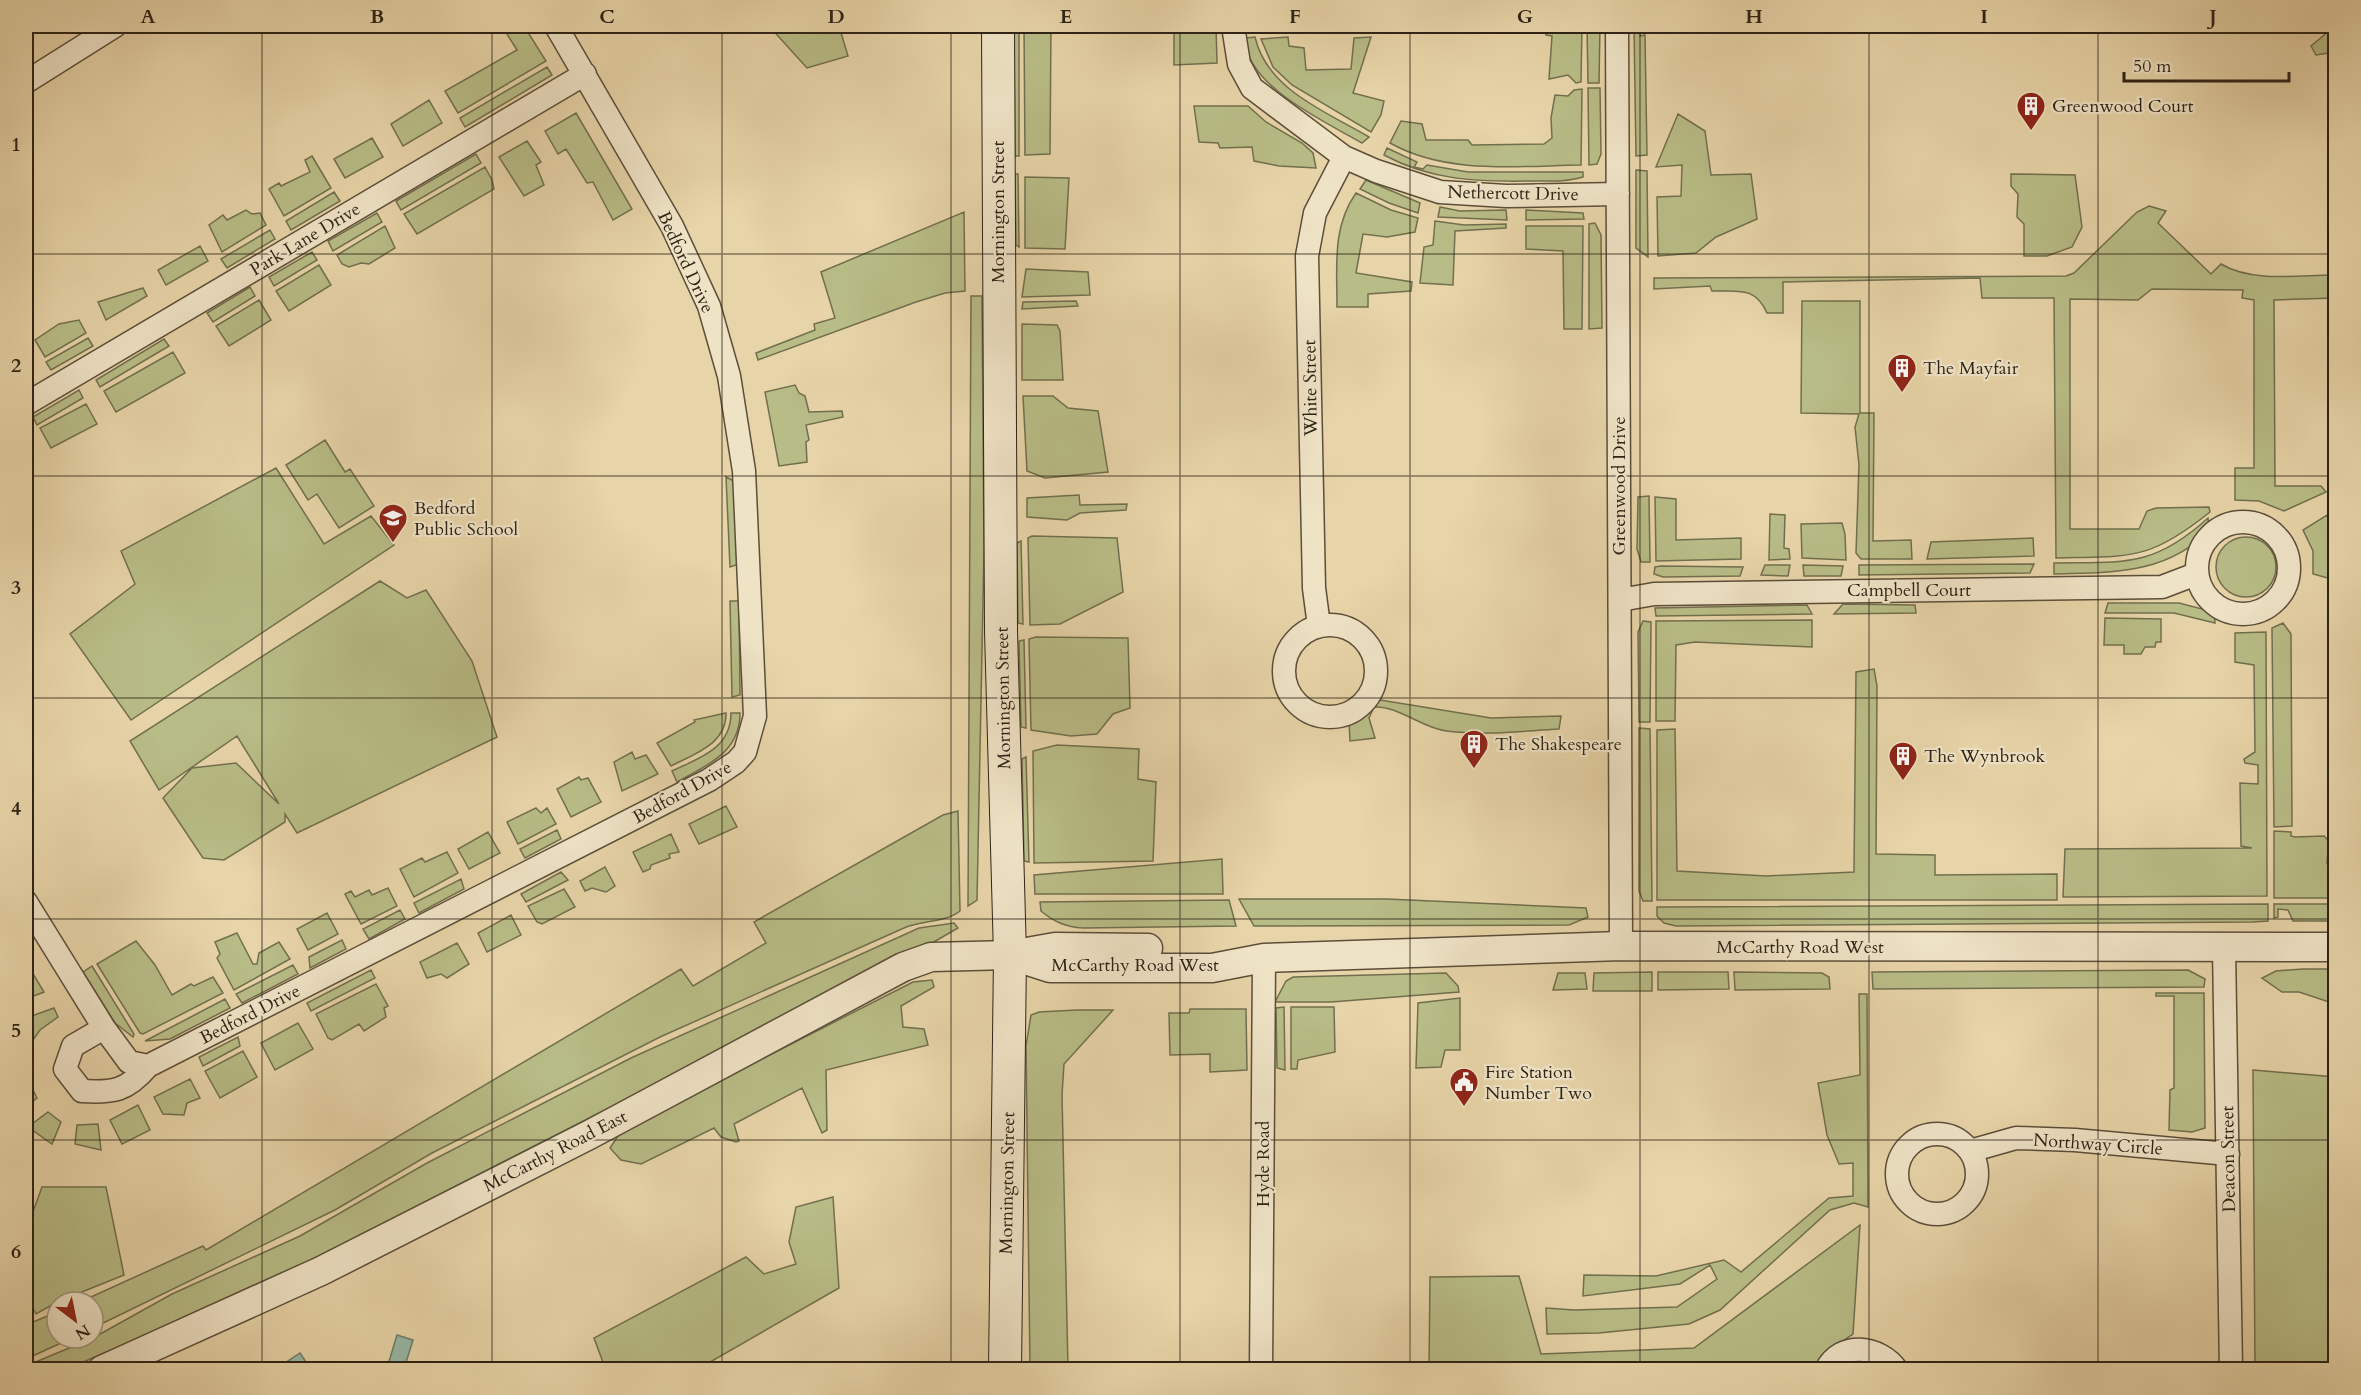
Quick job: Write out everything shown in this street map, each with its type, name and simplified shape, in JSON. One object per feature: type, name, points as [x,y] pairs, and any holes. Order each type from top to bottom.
[{"type":"main road","name":"Mornington Street","points":[[998,26],[1001,631],[1010,955],[1005,1370]]},
{"type":"street","points":[[26,82],[115,26]]},
{"type":"street","name":"Bedford Drive","points":[[104,1028],[73,1046],[65,1069],[82,1091],[111,1093],[136,1080],[148,1066],[709,780],[736,762],[745,752],[755,716],[744,471],[729,376],[709,306],[689,261],[659,203],[556,26]]},
{"type":"street","name":"Nethercott Drive","points":[[1233,26],[1239,64],[1252,88],[1344,157],[1376,171],[1440,192],[1506,196],[1618,194]]},
{"type":"street","name":"Greenwood Drive","points":[[1617,26],[1621,946]]},
{"type":"street","name":"Park Lane Drive","points":[[26,404],[585,74]]},
{"type":"street","name":"White Street","points":[[1319,626],[1314,588],[1307,256],[1316,213],[1344,157]]},
{"type":"street","points":[[2245,522],[2261,526],[2277,537],[2286,550],[2289,574],[2284,589],[2269,607],[2259,612],[2230,614],[2216,607],[2201,589],[2196,574],[2201,548],[2210,535],[2224,526],[2245,522]]},
{"type":"street","name":"Campbell Court","points":[[1620,600],[1654,594],[2162,587],[2196,574]]},
{"type":"street","points":[[1334,625],[1358,634],[1369,646],[1376,661],[1377,673],[1371,693],[1361,706],[1343,716],[1320,716],[1300,706],[1288,691],[1284,676],[1285,660],[1292,645],[1303,634],[1319,626],[1334,625]]},
{"type":"street","points":[[26,902],[104,1028],[129,1062],[148,1066]]},
{"type":"street","name":"McCarthy Road West","points":[[1010,955],[1055,947],[1222,949],[1264,958],[1621,946],[2336,947]]},
{"type":"street","name":"Deacon Street","points":[[2224,948],[2231,1370]]},
{"type":"street","name":"McCarthy Road East","points":[[102,1370],[321,1271],[589,1135],[903,967],[931,957],[1010,955]]},
{"type":"street","name":"Hyde Road","points":[[1261,1370],[1264,958]]},
{"type":"street","name":"Northway Circle","points":[[1970,1151],[2016,1138],[2075,1140],[2228,1154]]},
{"type":"street","points":[[1826,1370],[1839,1355],[1862,1349],[1887,1358],[1897,1370]]},
{"type":"green space","points":[[512,26],[524,26],[546,61],[458,113],[445,91],[517,50],[507,34]]},
{"type":"green space","points":[[769,26],[839,26],[848,56],[807,68]]},
{"type":"green space","points":[[1014,26],[1019,26],[1019,156],[1015,156]]},
{"type":"green space","points":[[1024,26],[1051,26],[1050,154],[1025,155]]},
{"type":"green space","points":[[1174,26],[1216,26],[1217,63],[1174,65]]},
{"type":"green space","points":[[1545,26],[1582,26],[1581,82],[1576,83],[1568,75],[1549,79],[1552,36],[1546,35]]},
{"type":"green space","points":[[1587,26],[1600,26],[1599,83],[1588,83]]},
{"type":"green space","points":[[1634,26],[1646,26],[1641,30],[1640,36],[1645,35],[1647,155],[1636,156]]},
{"type":"green space","points":[[2335,26],[2335,52],[2316,55],[2311,46]]},
{"type":"green space","points":[[1255,37],[1272,71],[1285,85],[1301,98],[1369,137],[1362,143],[1290,101],[1272,87],[1258,71],[1249,55],[1246,38]]},
{"type":"green space","points":[[1288,37],[1289,46],[1304,48],[1306,70],[1351,69],[1354,38],[1371,37],[1353,93],[1384,101],[1381,115],[1371,132],[1292,85],[1273,67],[1261,39]]},
{"type":"green space","points":[[547,67],[552,75],[465,127],[460,118]]},
{"type":"green space","points":[[1588,88],[1600,88],[1601,154],[1597,164],[1589,165]]},
{"type":"green space","points":[[1582,89],[1581,165],[1508,167],[1459,164],[1412,153],[1390,143],[1401,121],[1422,124],[1426,140],[1468,140],[1472,145],[1544,144],[1552,138],[1551,118],[1555,95],[1568,96],[1574,90]]},
{"type":"green space","points":[[429,100],[442,123],[403,146],[391,124]]},
{"type":"green space","points":[[1194,106],[1248,106],[1266,122],[1302,143],[1313,153],[1316,168],[1279,166],[1254,161],[1252,147],[1220,148],[1218,143],[1199,142]]},
{"type":"green space","points":[[576,113],[632,209],[613,220],[593,182],[587,183],[566,149],[558,154],[545,131]]},
{"type":"green space","points":[[1678,114],[1705,131],[1711,175],[1751,174],[1757,219],[1716,237],[1696,253],[1658,256],[1657,197],[1681,196],[1682,165],[1656,167]]},
{"type":"green space","points":[[372,138],[383,157],[345,178],[334,159]]},
{"type":"green space","points":[[527,141],[541,162],[536,165],[544,185],[524,196],[499,157]]},
{"type":"green space","points":[[1387,148],[1417,162],[1414,167],[1423,169],[1427,165],[1468,172],[1583,172],[1583,177],[1551,181],[1493,181],[1456,178],[1402,164],[1384,155]]},
{"type":"green space","points":[[476,154],[481,163],[401,210],[396,201]]},
{"type":"green space","points":[[312,156],[331,188],[284,216],[269,189],[279,183],[281,186],[310,172],[305,160]]},
{"type":"green space","points":[[485,167],[494,189],[417,234],[404,214]]},
{"type":"green space","points":[[1636,170],[1647,171],[1648,257],[1636,248]]},
{"type":"green space","points":[[1015,174],[1018,174],[1019,247],[1016,245]]},
{"type":"green space","points":[[2011,174],[2075,175],[2082,227],[2072,247],[2047,256],[2024,256],[2024,224],[2017,217],[2018,194],[2011,186]]},
{"type":"green space","points":[[1025,177],[1069,178],[1065,249],[1025,248]]},
{"type":"green space","points":[[1366,180],[1420,203],[1418,213],[1389,203],[1360,189]]},
{"type":"green space","points":[[334,192],[340,201],[291,230],[286,221]]},
{"type":"green space","points":[[1356,193],[1391,210],[1418,218],[1415,232],[1387,237],[1363,234],[1356,273],[1412,282],[1411,291],[1368,294],[1368,307],[1337,307],[1339,233],[1348,206]]},
{"type":"green space","points":[[2149,206],[2166,211],[2158,223],[2211,274],[2221,264],[2247,274],[2262,276],[2335,275],[2335,298],[2274,300],[2275,486],[2321,486],[2326,492],[2284,511],[2259,501],[2235,500],[2235,468],[2254,468],[2254,300],[2242,298],[2243,290],[2152,289],[2138,300],[2070,299],[2070,529],[2139,529],[2147,511],[2156,508],[2209,507],[2210,512],[2171,540],[2139,553],[2104,557],[2056,558],[2054,298],[1982,298],[1980,278],[1783,282],[1783,313],[1767,313],[1757,298],[1745,292],[1712,291],[1710,286],[1654,289],[1654,278],[2066,276],[2074,273],[2137,212]]},
{"type":"green space","points":[[1440,207],[1460,211],[1506,210],[1507,220],[1438,217]]},
{"type":"green space","points":[[246,210],[252,214],[260,213],[266,225],[222,252],[209,225],[223,215],[227,220]]},
{"type":"green space","points":[[1526,210],[1583,213],[1584,219],[1526,220]]},
{"type":"green space","points":[[964,212],[965,291],[945,293],[916,302],[758,360],[756,353],[815,330],[814,324],[835,318],[821,272]]},
{"type":"green space","points":[[377,213],[382,222],[333,251],[328,241]]},
{"type":"green space","points":[[1435,221],[1464,225],[1506,224],[1506,228],[1455,231],[1453,285],[1420,283],[1424,247],[1433,245]]},
{"type":"green space","points":[[1595,223],[1601,235],[1602,328],[1589,329],[1589,224]]},
{"type":"green space","points":[[385,226],[395,248],[369,264],[361,263],[349,267],[342,264],[337,255]]},
{"type":"green space","points":[[1526,226],[1583,226],[1582,329],[1564,329],[1563,251],[1526,249]]},
{"type":"green space","points":[[270,230],[275,239],[227,268],[221,259]]},
{"type":"green space","points":[[200,246],[208,261],[166,285],[158,270]]},
{"type":"green space","points":[[312,252],[317,260],[274,286],[269,277]]},
{"type":"green space","points":[[319,265],[331,285],[289,311],[276,291]]},
{"type":"green space","points":[[1026,269],[1088,272],[1090,295],[1022,297]]},
{"type":"green space","points":[[250,287],[255,296],[213,322],[207,313]]},
{"type":"green space","points":[[143,288],[147,296],[106,320],[98,302]]},
{"type":"green space","points":[[971,296],[982,296],[984,551],[977,900],[968,906]]},
{"type":"green space","points":[[259,300],[271,320],[229,346],[216,326]]},
{"type":"green space","points":[[1076,301],[1078,306],[1022,309],[1023,302]]},
{"type":"green space","points":[[1802,301],[1860,301],[1860,413],[1874,413],[1873,541],[1911,540],[1912,559],[1861,559],[1856,553],[1859,465],[1855,427],[1859,414],[1801,413]]},
{"type":"green space","points":[[79,320],[86,333],[45,357],[35,340],[59,324]]},
{"type":"green space","points":[[1022,324],[1057,325],[1060,331],[1063,380],[1022,380]]},
{"type":"green space","points":[[88,338],[93,346],[51,370],[46,362]]},
{"type":"green space","points":[[164,339],[169,346],[100,387],[96,380]]},
{"type":"green space","points":[[173,352],[185,373],[116,412],[104,391]]},
{"type":"green space","points":[[795,385],[799,393],[805,396],[809,412],[842,411],[843,417],[806,425],[809,440],[806,442],[807,462],[779,466],[765,392]]},
{"type":"green space","points":[[79,390],[83,398],[37,425],[33,417]]},
{"type":"green space","points":[[1023,396],[1053,396],[1068,408],[1098,411],[1108,472],[1045,478],[1027,471]]},
{"type":"green space","points":[[86,404],[97,424],[51,448],[40,428]]},
{"type":"green space","points":[[325,440],[345,472],[350,469],[374,506],[339,528],[317,494],[308,500],[286,465]]},
{"type":"green space","points":[[276,468],[324,544],[371,516],[394,545],[131,720],[70,634],[135,584],[121,551]]},
{"type":"green space","points":[[726,477],[734,481],[739,564],[730,567]]},
{"type":"green space","points":[[1079,495],[1080,505],[1127,504],[1126,510],[1080,513],[1067,520],[1027,517],[1027,498]]},
{"type":"green space","points":[[1649,496],[1650,562],[1641,562],[1637,549],[1638,497]]},
{"type":"green space","points":[[1655,497],[1676,499],[1676,540],[1741,538],[1741,559],[1656,561]]},
{"type":"green space","points":[[1770,514],[1785,515],[1784,548],[1789,549],[1790,559],[1769,560]]},
{"type":"green space","points":[[2327,515],[2335,533],[2335,580],[2313,574],[2313,551],[2303,530]]},
{"type":"green space","points":[[2208,518],[2209,530],[2193,545],[2157,563],[2117,571],[2054,574],[2054,563],[2119,562],[2154,554],[2171,546]]},
{"type":"green space","points":[[1842,523],[1845,534],[1846,560],[1802,558],[1801,524]]},
{"type":"green space","points":[[1032,536],[1117,538],[1123,592],[1060,624],[1030,625],[1028,538]]},
{"type":"green space","points":[[2246,537],[2263,542],[2271,550],[2276,567],[2271,584],[2263,592],[2246,597],[2229,592],[2221,584],[2216,567],[2221,550],[2229,542]]},
{"type":"green space","points":[[2033,538],[2034,556],[1927,559],[1931,542]]},
{"type":"green space","points":[[1021,541],[1023,624],[1018,623],[1017,543]]},
{"type":"green space","points":[[2034,564],[2030,573],[1859,575],[1859,565]]},
{"type":"green space","points":[[1765,565],[1790,565],[1788,576],[1761,575]]},
{"type":"green space","points":[[1803,565],[1843,566],[1841,576],[1804,576]]},
{"type":"green space","points":[[1655,567],[1743,567],[1740,576],[1663,577],[1654,574]]},
{"type":"green space","points":[[380,581],[407,598],[426,590],[472,661],[497,737],[297,833],[285,814],[285,822],[224,860],[203,858],[163,798],[192,768],[236,763],[279,804],[237,736],[159,790],[130,741]]},
{"type":"green space","points":[[730,601],[739,601],[740,695],[732,697]]},
{"type":"green space","points":[[2108,603],[2179,603],[2214,612],[2215,623],[2174,613],[2105,613]]},
{"type":"green space","points":[[1843,604],[1915,605],[1916,613],[1834,614]]},
{"type":"green space","points":[[1807,605],[1812,614],[1656,616],[1655,608]]},
{"type":"green space","points":[[2105,618],[2161,619],[2161,642],[2156,642],[2155,647],[2145,647],[2141,654],[2124,654],[2124,645],[2104,645]]},
{"type":"green space","points":[[1812,620],[1812,647],[1695,642],[1676,645],[1675,721],[1656,721],[1656,621]]},
{"type":"green space","points":[[1643,621],[1651,622],[1650,722],[1639,722],[1638,632]]},
{"type":"green space","points":[[2283,623],[2291,634],[2292,826],[2274,827],[2272,628]]},
{"type":"green space","points":[[2266,632],[2267,896],[2063,897],[2065,849],[2252,848],[2241,846],[2240,783],[2258,784],[2258,765],[2245,763],[2244,759],[2255,752],[2254,665],[2235,662],[2235,633]]},
{"type":"green space","points":[[1036,637],[1128,638],[1130,708],[1113,714],[1097,734],[1071,736],[1031,730],[1029,639]]},
{"type":"green space","points":[[1024,640],[1026,728],[1021,727],[1019,641]]},
{"type":"green space","points":[[1874,669],[1877,686],[1876,854],[1935,855],[1935,875],[2057,874],[2057,900],[1657,900],[1657,730],[1675,729],[1677,871],[1766,876],[1854,872],[1856,672]]},
{"type":"green space","points":[[1374,699],[1491,718],[1561,716],[1559,729],[1475,733],[1437,729],[1402,713],[1374,707],[1369,718],[1375,738],[1350,741],[1349,721]]},
{"type":"green space","points":[[726,713],[721,733],[708,747],[671,766],[657,743],[695,722],[694,720]]},
{"type":"green space","points":[[731,713],[740,713],[739,727],[728,748],[710,763],[677,782],[672,771],[712,751],[726,735]]},
{"type":"green space","points":[[1639,728],[1650,729],[1652,901],[1643,901],[1639,891]]},
{"type":"green space","points":[[1057,745],[1139,749],[1138,779],[1156,782],[1153,861],[1034,863],[1033,751]]},
{"type":"green space","points":[[632,752],[635,759],[646,755],[658,774],[622,791],[614,762]]},
{"type":"green space","points":[[1026,757],[1029,862],[1024,861],[1022,759]]},
{"type":"green space","points":[[579,777],[581,780],[588,778],[601,802],[571,817],[557,789]]},
{"type":"green space","points":[[726,806],[737,827],[699,844],[689,824]]},
{"type":"green space","points":[[536,808],[541,813],[547,808],[556,824],[518,844],[507,822]]},
{"type":"green space","points":[[958,811],[960,911],[954,915],[904,928],[660,1037],[432,1153],[335,1210],[105,1322],[105,1291],[203,1246],[206,1250],[681,969],[693,986],[766,943],[754,922],[943,815]]},
{"type":"green space","points":[[557,830],[561,839],[525,858],[520,849]]},
{"type":"green space","points":[[2274,831],[2291,832],[2291,836],[2295,837],[2324,836],[2329,841],[2327,863],[2335,863],[2335,898],[2274,898]]},
{"type":"green space","points":[[488,832],[500,853],[469,869],[458,849]]},
{"type":"green space","points":[[671,834],[679,852],[669,854],[670,858],[651,865],[650,869],[643,872],[633,852]]},
{"type":"green space","points":[[447,852],[458,873],[414,897],[400,869],[422,858],[425,862]]},
{"type":"green space","points":[[1222,859],[1223,894],[1035,894],[1034,875]]},
{"type":"green space","points":[[605,867],[615,886],[606,892],[592,888],[585,891],[580,881]]},
{"type":"green space","points":[[561,872],[568,880],[526,902],[521,894]]},
{"type":"green space","points":[[461,879],[464,889],[419,913],[414,903]]},
{"type":"green space","points":[[388,888],[397,906],[361,924],[345,894],[351,891],[355,897],[369,890],[372,895]]},
{"type":"green space","points":[[564,889],[575,907],[542,924],[537,922],[528,906]]},
{"type":"green space","points":[[1239,899],[1387,899],[1586,908],[1588,917],[1569,925],[1254,926]]},
{"type":"green space","points":[[1229,900],[1236,926],[1083,928],[1060,923],[1046,915],[1041,911],[1040,902]]},
{"type":"green space","points":[[2268,904],[2268,921],[2253,922],[1676,926],[1664,923],[1657,916],[1657,907]]},
{"type":"green space","points":[[2274,904],[2335,904],[2335,921],[2293,921],[2288,910],[2278,909],[2278,917],[2274,918]]},
{"type":"green space","points":[[400,910],[405,919],[369,939],[363,929]]},
{"type":"green space","points":[[327,913],[338,934],[308,950],[297,929]]},
{"type":"green space","points":[[511,915],[521,935],[487,952],[478,933]]},
{"type":"green space","points":[[954,923],[958,928],[264,1284],[67,1369],[26,1369],[26,1366],[64,1350],[105,1350],[105,1331],[172,1294],[300,1236],[427,1163],[631,1058],[919,928]]},
{"type":"green space","points":[[237,933],[253,964],[257,964],[259,953],[279,942],[290,959],[234,990],[217,958],[220,954],[215,942]]},
{"type":"green space","points":[[342,940],[346,949],[310,968],[309,957]]},
{"type":"green space","points":[[136,941],[155,965],[172,995],[191,984],[194,986],[213,977],[223,993],[143,1034],[140,1033],[97,964]]},
{"type":"green space","points":[[457,943],[469,964],[447,978],[441,974],[427,978],[420,962]]},
{"type":"green space","points":[[26,962],[44,992],[26,999]]},
{"type":"green space","points":[[293,965],[298,974],[242,1003],[236,994]]},
{"type":"green space","points":[[92,966],[134,1034],[133,1037],[115,1023],[83,972]]},
{"type":"green space","points":[[2335,969],[2335,1004],[2299,992],[2282,992],[2262,978],[2276,971]]},
{"type":"green space","points":[[371,970],[375,978],[311,1011],[307,1003]]},
{"type":"green space","points":[[2188,970],[2205,979],[2204,987],[1873,989],[1872,972]]},
{"type":"green space","points":[[1652,972],[1652,991],[1593,991],[1594,973]]},
{"type":"green space","points":[[1658,972],[1728,972],[1729,989],[1658,990]]},
{"type":"green space","points":[[1734,972],[1822,973],[1829,977],[1830,989],[1735,990]]},
{"type":"green space","points":[[1446,973],[1458,986],[1459,992],[1331,1002],[1275,1002],[1286,981],[1293,977]]},
{"type":"green space","points":[[1558,973],[1585,973],[1587,989],[1553,990]]},
{"type":"green space","points":[[932,980],[934,987],[901,1006],[903,1027],[924,1029],[928,1045],[826,1070],[827,1130],[822,1133],[802,1088],[734,1124],[739,1141],[736,1142],[721,1137],[714,1128],[641,1164],[621,1160],[610,1148],[622,1130],[913,982]]},
{"type":"green space","points":[[376,984],[388,1006],[384,1008],[386,1017],[364,1031],[359,1024],[332,1040],[328,1038],[316,1014]]},
{"type":"green space","points":[[2156,993],[2204,993],[2205,1128],[2192,1132],[2169,1130],[2170,1090],[2174,1088],[2174,996],[2156,996]]},
{"type":"green space","points":[[1859,994],[1867,994],[1868,1207],[1854,1203],[1830,1210],[1720,1310],[1689,1324],[1599,1333],[1547,1334],[1546,1308],[1574,1310],[1677,1307],[1717,1279],[1710,1265],[1680,1284],[1583,1296],[1584,1275],[1656,1276],[1724,1260],[1741,1272],[1829,1198],[1853,1196],[1853,1163],[1839,1164],[1827,1135],[1818,1083],[1860,1075]]},
{"type":"green space","points":[[1460,998],[1460,1050],[1445,1050],[1441,1067],[1416,1068],[1418,1003]]},
{"type":"green space","points":[[225,999],[230,1008],[170,1039],[145,1041]]},
{"type":"green space","points":[[1284,1007],[1285,1070],[1277,1068],[1276,1008]]},
{"type":"green space","points":[[1291,1007],[1334,1007],[1335,1052],[1298,1060],[1297,1069],[1291,1069]]},
{"type":"green space","points":[[54,1008],[58,1017],[40,1030],[26,1050],[26,1018]]},
{"type":"green space","points":[[1190,1009],[1246,1009],[1247,1070],[1210,1072],[1210,1054],[1170,1055],[1169,1013],[1189,1013]]},
{"type":"green space","points":[[1113,1010],[1064,1064],[1062,1095],[1068,1369],[1030,1369],[1026,1046],[1031,1015],[1039,1012]]},
{"type":"green space","points":[[298,1023],[313,1049],[275,1070],[261,1043]]},
{"type":"green space","points":[[238,1037],[240,1046],[203,1066],[199,1057]]},
{"type":"green space","points":[[243,1051],[257,1077],[220,1098],[205,1071]]},
{"type":"green space","points":[[29,1068],[32,1088],[37,1098],[26,1107],[26,1070]]},
{"type":"green space","points":[[2253,1070],[2335,1077],[2335,1369],[2255,1369]]},
{"type":"green space","points":[[190,1079],[200,1098],[187,1103],[184,1115],[163,1114],[154,1097]]},
{"type":"green space","points":[[138,1105],[150,1130],[122,1144],[110,1120]]},
{"type":"green space","points":[[48,1112],[61,1122],[52,1144],[28,1127]]},
{"type":"green space","points":[[98,1124],[101,1150],[75,1144],[77,1125]]},
{"type":"green space","points":[[42,1187],[106,1187],[124,1275],[87,1290],[45,1290],[45,1309],[36,1314],[26,1295],[26,1231]]},
{"type":"green space","points":[[833,1197],[839,1288],[698,1369],[599,1369],[604,1365],[594,1338],[746,1257],[764,1274],[796,1264],[789,1242],[796,1207]]},
{"type":"green space","points":[[1860,1225],[1853,1334],[1821,1356],[1818,1369],[1429,1370],[1430,1277],[1519,1276],[1541,1354],[1694,1348]]},
{"type":"green space","points":[[45,1317],[46,1350],[26,1359],[26,1325]]},
{"type":"shaded area","points":[[397,1335],[413,1340],[404,1369],[387,1368]]},
{"type":"shaded area","points":[[300,1353],[310,1368],[276,1369]]},
{"type":"place","name":"Greenwood Court","points":[[2031,132]]},
{"type":"place","name":"The Mayfair","points":[[1902,394]]},
{"type":"place","name":"Bedford Public School","points":[[393,544]]},
{"type":"place","name":"The Shakespeare","points":[[1474,770]]},
{"type":"place","name":"The Wynbrook","points":[[1903,782]]},
{"type":"place","name":"Fire Station Number Two","points":[[1464,1108]]}]
